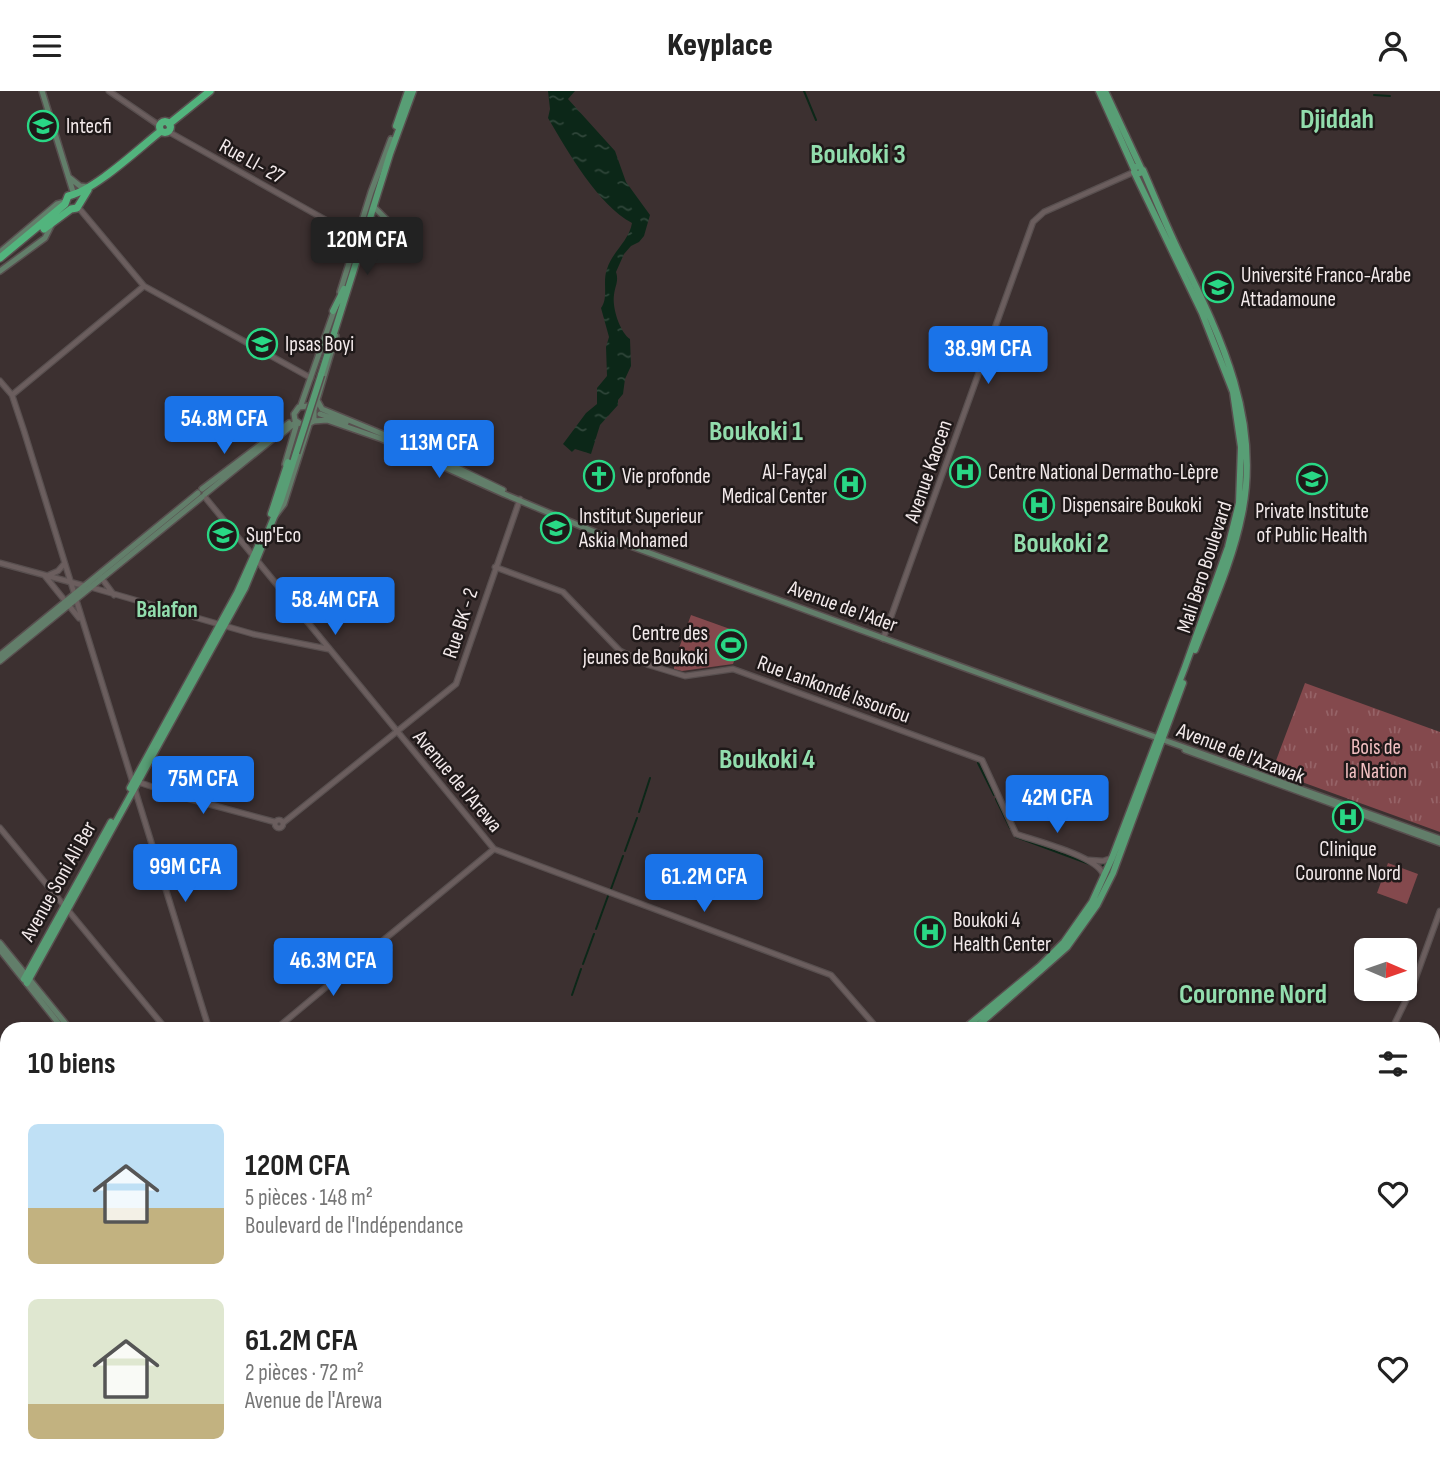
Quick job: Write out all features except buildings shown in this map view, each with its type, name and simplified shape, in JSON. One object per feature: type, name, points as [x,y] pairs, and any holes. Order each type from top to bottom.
[{"type":"highway","points":[[0,258],[210,91]]},
{"type":"highway","points":[[0,264],[54,221],[72,201]]},
{"type":"main road","points":[[2,250],[48,213],[53,204],[72,201],[68,176],[42,91]]},
{"type":"main road","points":[[262,445],[302,405],[316,376],[410,91]]},
{"type":"main road","points":[[1099,91],[1138,170]]},
{"type":"main road","points":[[1105,91],[1138,170]]},
{"type":"main road","points":[[273,514],[284,505],[311,423],[319,411],[317,400],[393,140]]},
{"type":"main road","points":[[134,783],[256,559],[294,452],[333,311],[383,157],[393,140]]},
{"type":"main road","name":"Mali Bero Boulevard","points":[[1138,170],[1177,252],[1233,391],[1240,429],[1242,469],[1239,503],[1228,547],[1160,738]]},
{"type":"main road","points":[[68,176],[74,183],[91,186]]},
{"type":"main road","points":[[375,208],[387,221]]},
{"type":"main road","points":[[0,271],[47,236],[54,221]]},
{"type":"main road","points":[[352,279],[357,253]]},
{"type":"main road","points":[[316,376],[357,253]]},
{"type":"main road","points":[[333,311],[344,289]]},
{"type":"main road","name":"Avenue de l'Ader","points":[[302,405],[383,436],[520,500],[614,540],[1160,738]]},
{"type":"main road","points":[[273,514],[272,504],[291,440],[294,414]]},
{"type":"main road","name":"Avenue de l'Ader","points":[[293,423],[301,426],[327,420],[383,436]]},
{"type":"main road","points":[[262,445],[284,432],[293,423]]},
{"type":"main road","points":[[0,661],[87,586],[293,423]]},
{"type":"main road","points":[[284,432],[291,440]]},
{"type":"main road","points":[[0,655],[67,603]]},
{"type":"main road","points":[[972,1022],[1040,966],[1083,918],[1104,879],[1160,738]]},
{"type":"main road","points":[[982,1022],[1067,947],[1088,920],[1113,873],[1160,738]]},
{"type":"main road","name":"Avenue de l'Azawak","points":[[1160,738],[1440,841]]},
{"type":"main road","name":"Avenue Soni Ali Ber","points":[[27,979],[134,783]]},
{"type":"main road","points":[[0,943],[59,1022]]},
{"type":"main road","points":[[0,950],[65,1022]]},
{"type":"street","name":"Rue LI- 27","points":[[110,91],[165,128],[358,238]]},
{"type":"street","name":"Avenue Kaocen","points":[[883,639],[1033,222],[1044,212],[1138,170]]},
{"type":"street","points":[[72,201],[144,286],[316,376]]},
{"type":"street","points":[[0,242],[2,250]]},
{"type":"street","points":[[12,395],[144,286]]},
{"type":"street","points":[[0,380],[12,395],[207,1022]]},
{"type":"street","name":"Avenue de l'Arewa","points":[[202,494],[494,849],[831,975],[872,1022]]},
{"type":"street","name":"Rue BK - 2","points":[[134,783],[275,823],[279,828],[446,694],[458,681],[520,500]]},
{"type":"street","points":[[0,563],[222,625],[328,649]]},
{"type":"street","points":[[45,575],[58,571],[64,563]]},
{"type":"street","name":"Rue Lankondé Issoufou","points":[[495,567],[563,592],[620,651],[649,665],[685,676],[733,669],[982,760],[1016,834],[1089,860]]},
{"type":"street","points":[[45,575],[82,622]]},
{"type":"street","points":[[100,576],[114,595]]},
{"type":"street","points":[[0,828],[160,1022]]},
{"type":"street","points":[[284,1022],[374,947],[376,942],[380,943],[494,849]]},
{"type":"street","points":[[1089,860],[1103,861],[1112,858]]},
{"type":"street","points":[[1089,860],[1100,867],[1104,879]]},
{"type":"street","points":[[1395,1022],[1412,988],[1440,911]]},
{"type":"street","points":[[386,938],[385,945],[389,950]]},
{"type":"green space","points":[[691,615],[744,634],[733,664],[682,671],[674,669],[674,662]]},
{"type":"green space","name":"Bois de la Nation","points":[[1305,683],[1440,732],[1440,832],[1277,773],[1274,766]]},
{"type":"green space","points":[[1388,863],[1418,874],[1407,904],[1377,893]]},
{"type":"water","points":[[548,91],[575,91],[568,99],[615,151],[626,182],[650,215],[644,236],[624,254],[616,272],[614,306],[620,325],[630,339],[631,366],[618,405],[600,425],[591,454],[575,449],[572,452],[563,444],[586,413],[597,404],[597,388],[607,376],[606,347],[609,337],[601,308],[605,299],[606,274],[609,263],[628,235],[632,223],[607,204],[574,161],[548,118]]},
{"type":"waterway","points":[[804,91],[816,120]]},
{"type":"waterway","points":[[1374,95],[1390,96]]},
{"type":"waterway","points":[[978,763],[994,795]]},
{"type":"waterway","points":[[639,812],[650,778]]},
{"type":"waterway","points":[[996,799],[1010,828]]},
{"type":"waterway","points":[[625,851],[637,818]]},
{"type":"waterway","points":[[1016,837],[1092,865]]},
{"type":"waterway","points":[[611,889],[623,856]]},
{"type":"waterway","points":[[596,929],[608,896]]},
{"type":"waterway","points":[[583,964],[594,934]]},
{"type":"waterway","points":[[572,995],[581,969]]},
{"type":"place","name":"Intecfi","points":[[43,126]]},
{"type":"place","name":"Université Franco-Arabe Attadamoune","points":[[1218,287]]},
{"type":"place","name":"Ipsas Boyi","points":[[262,344]]},
{"type":"place","name":"Centre National Dermatho-Lèpre","points":[[965,472]]},
{"type":"place","name":"Vie profonde","points":[[599,476]]},
{"type":"place","name":"Private Institute of Public Health","points":[[1312,479]]},
{"type":"place","name":"Al-Fayçal Medical Center","points":[[850,484]]},
{"type":"place","name":"Dispensaire Boukoki","points":[[1039,505]]},
{"type":"place","name":"Institut Superieur Askia Mohamed","points":[[556,528]]},
{"type":"place","name":"Sup'Eco","points":[[223,535]]},
{"type":"place","name":"Centre des jeunes de Boukoki","points":[[731,645]]},
{"type":"place","name":"Clinique Couronne Nord","points":[[1348,817]]},
{"type":"place","name":"Boukoki 4 Health Center","points":[[930,932]]},
{"type":"district","name":"Djiddah","points":[[1337,118]]},
{"type":"district","name":"Boukoki 3","points":[[858,153]]},
{"type":"district","name":"Boukoki 1","points":[[756,430]]},
{"type":"district","name":"Boukoki 2","points":[[1061,542]]},
{"type":"district","name":"Balafon","points":[[167,609]]},
{"type":"district","name":"Boukoki 4","points":[[767,758]]},
{"type":"district","name":"Couronne Nord","points":[[1253,993]]}]
